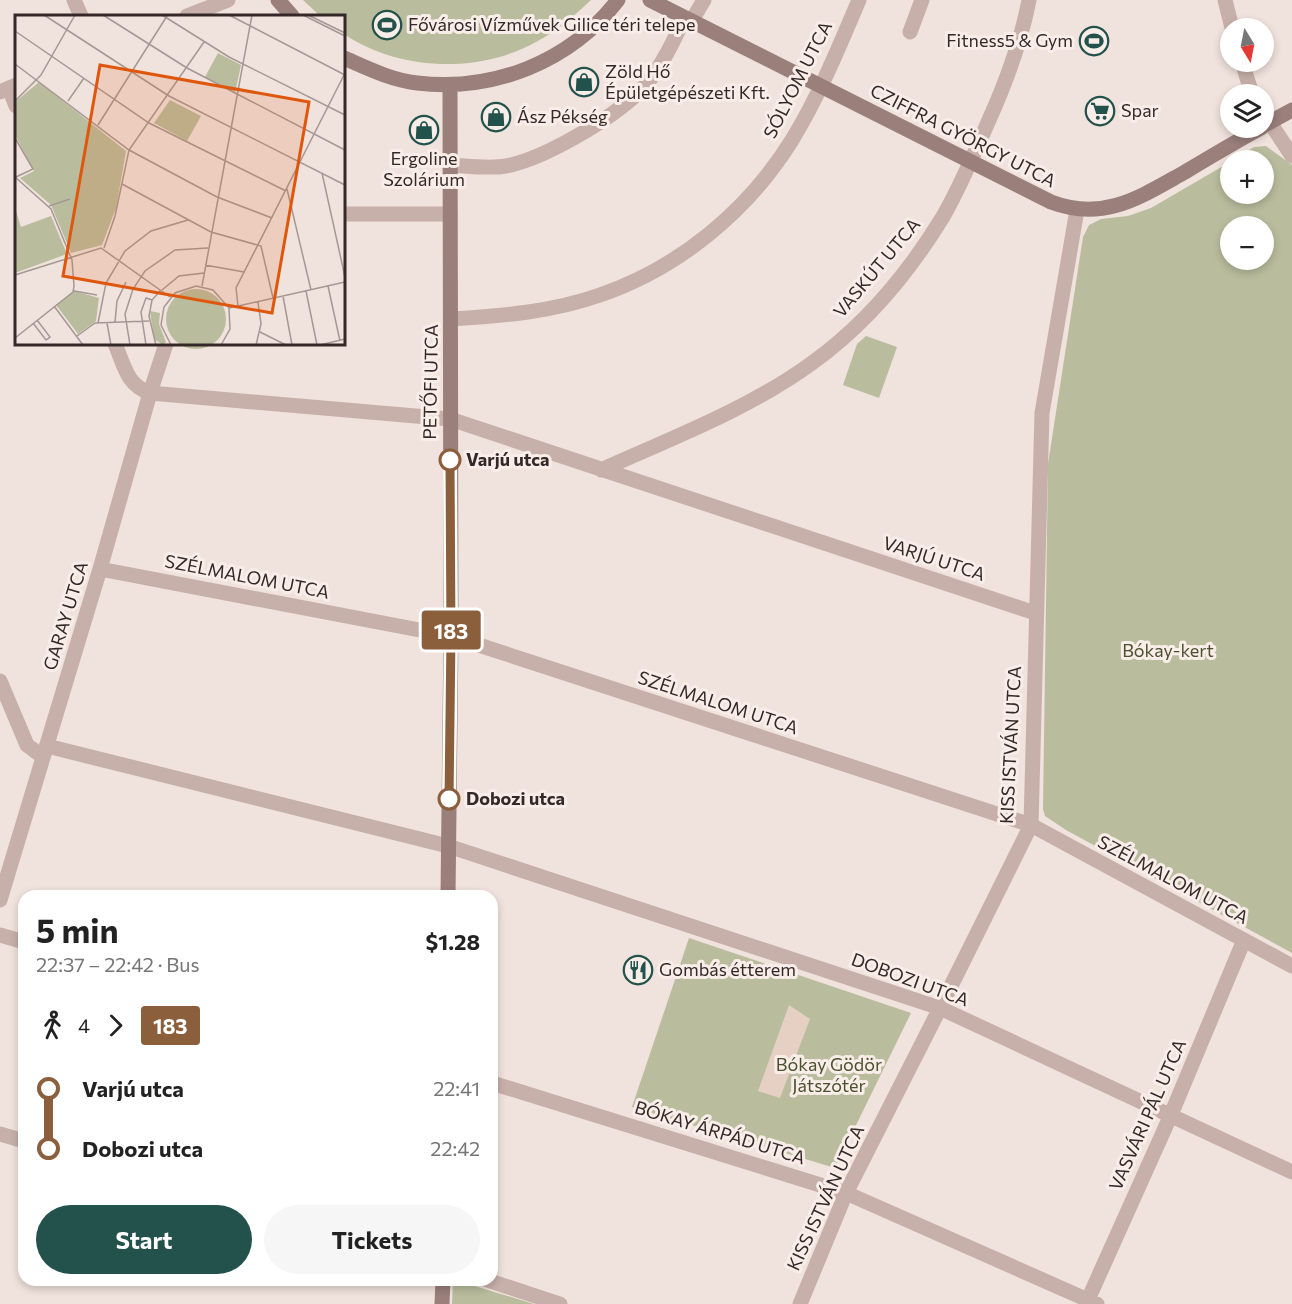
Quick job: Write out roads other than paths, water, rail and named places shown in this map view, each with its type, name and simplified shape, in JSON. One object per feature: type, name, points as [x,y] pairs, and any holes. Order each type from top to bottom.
[{"type":"main road","points":[[278,0],[291,15]]},
{"type":"main road","points":[[345,58],[377,73],[415,83],[450,85],[486,82],[516,74],[549,60],[579,40],[605,16],[618,0]]},
{"type":"main road","name":"CZIFFRA GYÖRGY UTCA","points":[[650,0],[1051,202],[1077,210],[1108,208],[1142,196],[1238,138]]},
{"type":"main road","name":"PETŐFI UTCA","points":[[448,890],[452,318],[450,85]]},
{"type":"main road","name":"CZIFFRA GYÖRGY UTCA","points":[[1274,118],[1292,110]]},
{"type":"main road","points":[[442,1304],[443,1286]]},
{"type":"street","points":[[74,0],[81,15]]},
{"type":"street","points":[[193,15],[212,12],[228,0]]},
{"type":"street","points":[[451,165],[505,166],[523,161],[560,145],[597,124],[639,92],[704,0]]},
{"type":"street","name":"SÓLYOM UTCA","points":[[452,318],[495,317],[551,309],[600,295],[646,276],[691,248],[726,219],[760,183],[790,142],[820,86],[859,0]]},
{"type":"street","points":[[910,32],[922,0]]},
{"type":"street","name":"VASKÚT UTCA","points":[[602,470],[756,397],[802,370],[831,349],[864,318],[927,241],[945,213],[1007,78],[1029,0]]},
{"type":"street","points":[[1225,0],[1230,18]]},
{"type":"street","points":[[9,89],[15,104]]},
{"type":"street","points":[[1274,134],[1292,156]]},
{"type":"street","name":"KISS ISTVÁN UTCA","points":[[800,1304],[846,1193],[1030,825],[1042,413],[1077,210]]},
{"type":"street","points":[[345,214],[450,214]]},
{"type":"street","points":[[115,345],[132,382],[140,390],[150,393]]},
{"type":"street","name":"GARAY UTCA","points":[[0,900],[166,345]]},
{"type":"street","name":"VARJÚ UTCA","points":[[150,393],[450,419],[1035,613]]},
{"type":"street","name":"SZÉLMALOM UTCA","points":[[100,569],[451,636],[1030,825],[1292,966]]},
{"type":"street","points":[[0,681],[27,745],[45,752]]},
{"type":"street","name":"DOBOZI UTCA","points":[[45,752],[448,846],[940,1008],[1292,1172]]},
{"type":"street","points":[[0,935],[18,940]]},
{"type":"street","name":"VASVÁRI PÁL UTCA","points":[[1090,1303],[1244,940]]},
{"type":"street","name":"BÓKAY ÁRPÁD UTCA","points":[[498,1085],[846,1193],[1090,1303]]},
{"type":"street","points":[[0,1134],[18,1139]]},
{"type":"street","points":[[498,1284],[560,1304]]},
{"type":"place","name":"Fővárosi Vízművek Gilice téri telepe","points":[[387,25]]},
{"type":"place","name":"Fitness5 & Gym","points":[[1094,41]]},
{"type":"place","name":"Zöld Hő Épületgépészeti Kft.","points":[[584,82]]},
{"type":"place","name":"Spar","points":[[1100,111]]},
{"type":"place","name":"Ász Pékség","points":[[496,117]]},
{"type":"place","name":"Ergoline Szolárium","points":[[424,130]]},
{"type":"place","name":"Varjú utca","points":[[450,460]]},
{"type":"place","name":"Dobozi utca","points":[[449,799]]},
{"type":"place","name":"Gombás étterem","points":[[638,970]]},
{"type":"park label","name":"Bókay-kert","points":[[1168,651]]},
{"type":"park label","name":"Bókay Gödör Játszótér","points":[[829,1075]]}]
